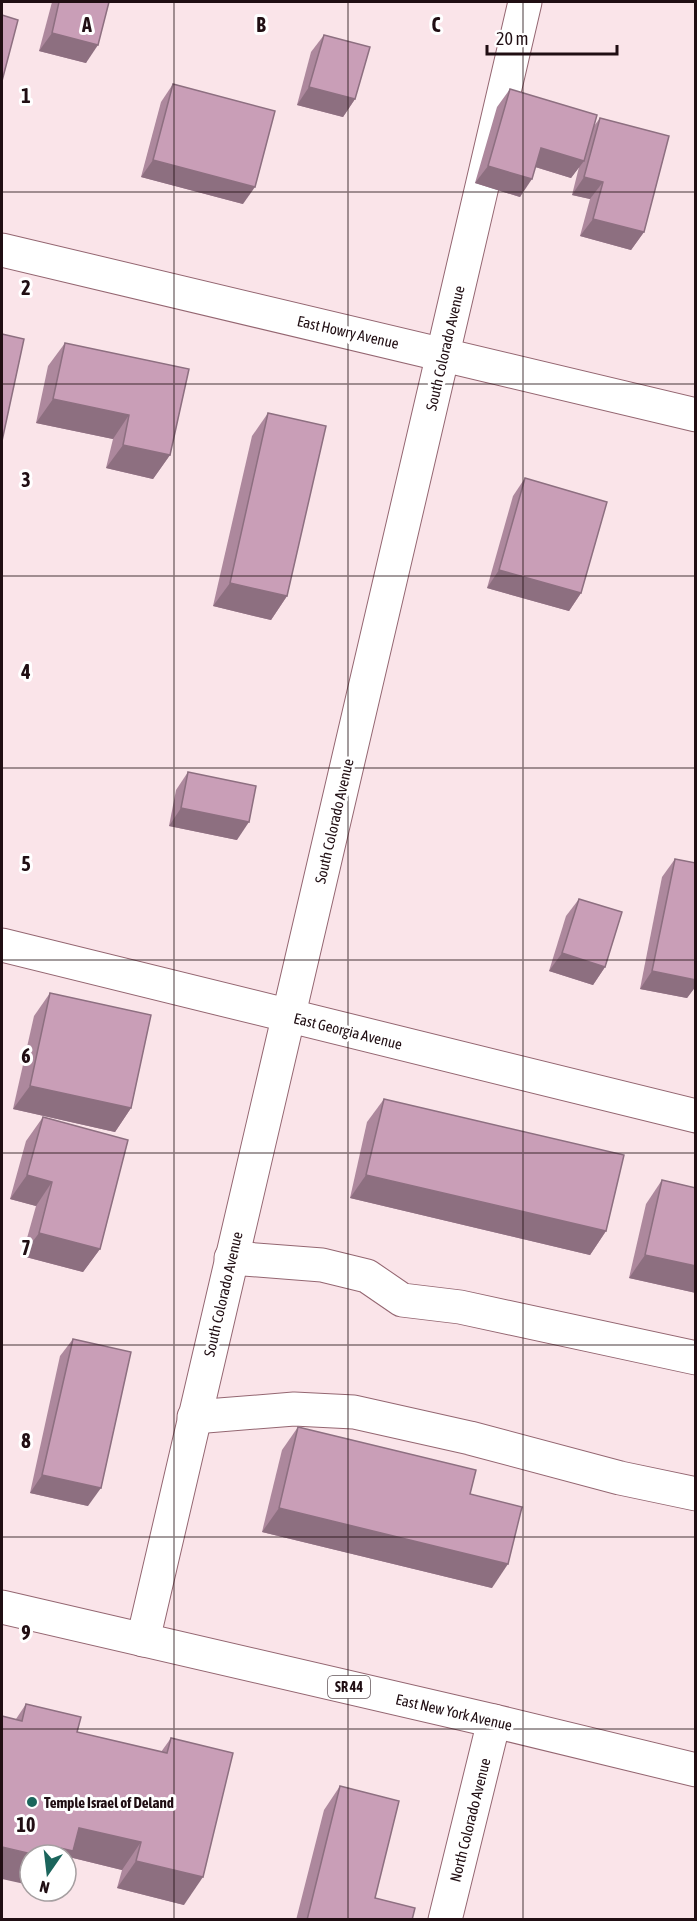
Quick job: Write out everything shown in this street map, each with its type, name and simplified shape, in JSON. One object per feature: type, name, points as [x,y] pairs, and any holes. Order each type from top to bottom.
[{"type":"street","name":"South Colorado Avenue","points":[[143,1640],[525,2]]},
{"type":"street","name":"East Howry Avenue","points":[[2,250],[696,415]]},
{"type":"street","name":"East Georgia Avenue","points":[[2,945],[696,1116]]},
{"type":"street","points":[[231,1258],[322,1265],[367,1276],[402,1300],[460,1307],[696,1358]]},
{"type":"street","points":[[194,1418],[294,1410],[354,1412],[470,1438],[620,1478],[696,1494]]},
{"type":"street","name":"East New York Avenue","points":[[2,1607],[696,1770]]},
{"type":"street","name":"North Colorado Avenue","points":[[445,1920],[494,1721]]},
{"type":"building","points":[[59,2],[109,2],[98,45],[52,33]]},
{"type":"building","points":[[2,15],[18,20],[2,81]]},
{"type":"building","points":[[324,35],[370,47],[355,99],[309,87]]},
{"type":"building","points":[[173,84],[275,111],[255,187],[153,160]]},
{"type":"building","points":[[510,89],[597,115],[584,161],[541,148],[532,179],[488,166]]},
{"type":"building","points":[[600,118],[669,136],[644,232],[593,219],[603,182],[584,177]]},
{"type":"building","points":[[2,334],[24,339],[2,441]]},
{"type":"building","points":[[65,343],[189,369],[170,455],[123,445],[129,415],[53,399]]},
{"type":"building","points":[[268,413],[326,426],[287,596],[230,583]]},
{"type":"building","points":[[525,478],[607,502],[581,593],[499,570]]},
{"type":"building","points":[[188,772],[256,786],[249,822],[181,808]]},
{"type":"building","points":[[675,859],[696,863],[696,980],[652,971]]},
{"type":"building","points":[[579,899],[622,912],[605,967],[562,953]]},
{"type":"building","points":[[50,993],[151,1015],[131,1108],[30,1086]]},
{"type":"building","points":[[384,1099],[624,1155],[606,1231],[366,1175]]},
{"type":"building","points":[[43,1117],[128,1140],[100,1249],[39,1233],[52,1182],[27,1175]]},
{"type":"building","points":[[662,1180],[696,1188],[696,1266],[645,1255]]},
{"type":"building","points":[[73,1339],[131,1352],[101,1488],[42,1475]]},
{"type":"building","points":[[298,1427],[476,1470],[470,1494],[522,1507],[508,1564],[279,1508]]},
{"type":"building","points":[[26,1704],[81,1717],[77,1732],[167,1753],[171,1738],[233,1753],[203,1877],[136,1861],[141,1842],[79,1828],[75,1843],[18,1843],[18,1851],[2,1847],[2,1716],[22,1721]]},
{"type":"building","points":[[340,1786],[399,1801],[375,1898],[415,1908],[412,1920],[307,1920]]},
{"type":"place","name":"Temple Israel of Deland","points":[[32,1802]]}]
